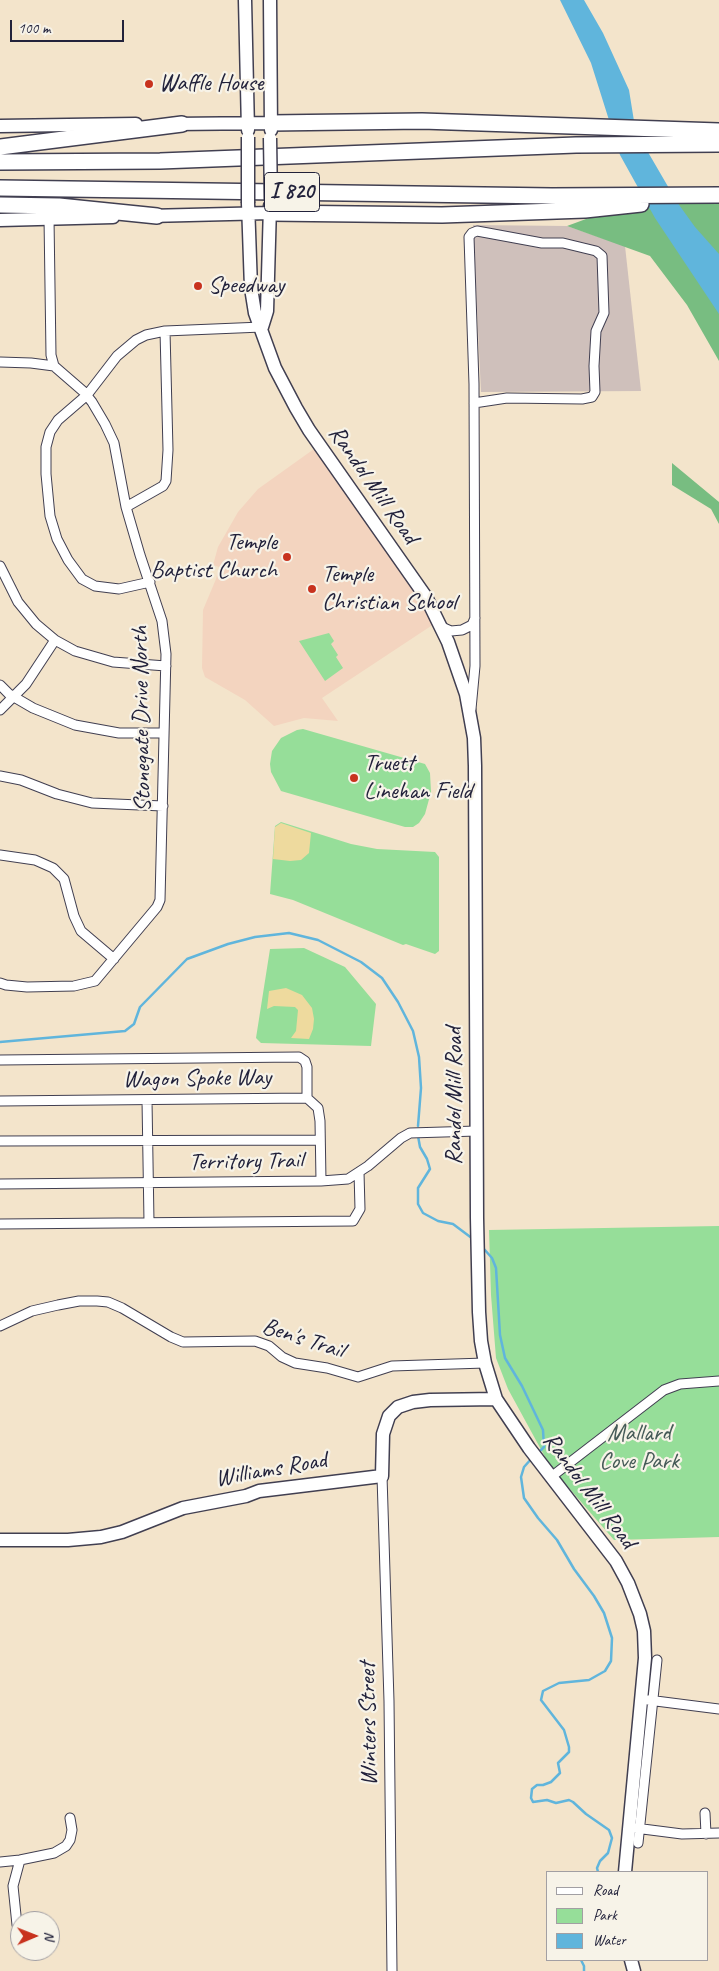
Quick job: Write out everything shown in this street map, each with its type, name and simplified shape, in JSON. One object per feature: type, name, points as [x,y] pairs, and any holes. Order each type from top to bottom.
[{"type":"highway","points":[[271,131],[422,121],[719,131]]},
{"type":"highway","points":[[0,148],[182,124]]},
{"type":"highway","name":"I 820","points":[[0,162],[169,161],[576,145],[719,144]]},
{"type":"highway","name":"I 820","points":[[0,188],[584,203],[719,196]]},
{"type":"highway","points":[[270,207],[442,216],[584,203]]},
{"type":"highway","points":[[0,205],[59,206],[157,216]]},
{"type":"main road","name":"Randol Mill Road","points":[[245,0],[248,208],[251,288],[256,313],[275,368],[296,408],[333,465],[426,597],[442,628],[459,672],[471,717],[475,766],[479,1312],[484,1362],[496,1399],[528,1448],[616,1561],[636,1600],[644,1631],[646,1700],[634,1828],[625,1871]]},
{"type":"main road","name":"Randol Mill Road","points":[[262,327],[267,311],[270,207],[270,0]]},
{"type":"main road","points":[[0,126],[248,124],[271,131]]},
{"type":"main road","points":[[0,220],[157,216],[270,207]]},
{"type":"main road","points":[[382,1476],[383,1434],[389,1416],[398,1407],[413,1402],[430,1400],[496,1399]]},
{"type":"main road","name":"Williams Road","points":[[0,1540],[68,1540],[101,1537],[129,1529],[183,1508],[246,1496],[259,1491],[382,1476]]},
{"type":"street","points":[[0,362],[31,362],[54,366],[51,354],[49,218]]},
{"type":"street","points":[[471,717],[474,682],[475,618],[474,403],[468,237],[477,231],[542,243],[563,243],[596,250],[602,256],[604,313],[596,331],[595,392],[592,397],[582,400],[507,398],[474,403]]},
{"type":"street","points":[[150,582],[119,589],[95,586],[82,579],[68,560],[57,539],[50,516],[46,474],[46,447],[50,432],[58,420],[87,395],[117,356],[136,340],[146,335],[165,331],[262,327]]},
{"type":"street","points":[[126,507],[162,486],[166,481],[168,450],[165,331]]},
{"type":"street","name":"Stonegate Drive North","points":[[0,983],[27,987],[86,984],[95,981],[160,900],[166,666],[162,621],[126,507],[114,443],[106,424],[87,395],[54,366]]},
{"type":"street","points":[[0,566],[18,602],[36,624],[55,640],[75,650],[104,660],[166,666]]},
{"type":"street","points":[[442,628],[451,631],[462,630],[472,625],[475,618]]},
{"type":"street","points":[[0,710],[26,684],[55,640]]},
{"type":"street","points":[[0,685],[14,697],[54,718],[97,730],[127,733],[164,733]]},
{"type":"street","points":[[0,776],[21,780],[58,794],[92,803],[163,806]]},
{"type":"street","points":[[0,855],[35,860],[53,868],[64,879],[74,916],[81,931],[114,959]]},
{"type":"street","points":[[0,1060],[299,1058],[305,1061],[307,1067],[307,1098],[318,1108],[321,1181]]},
{"type":"street","name":"Wagon Spoke Way","points":[[0,1102],[307,1098]]},
{"type":"street","points":[[147,1100],[149,1222]]},
{"type":"street","name":"Territory Trail","points":[[0,1184],[321,1181],[348,1179],[394,1143],[410,1133],[477,1131]]},
{"type":"street","points":[[0,1141],[320,1140]]},
{"type":"street","points":[[0,1224],[353,1220],[360,1209],[359,1172]]},
{"type":"street","name":"Ben's Trail","points":[[0,1326],[32,1311],[58,1304],[97,1301],[108,1302],[122,1308],[184,1342],[255,1341],[269,1346],[282,1357],[295,1363],[321,1366],[358,1377],[392,1366],[484,1362]]},
{"type":"street","points":[[551,1477],[664,1390],[680,1384],[719,1381]]},
{"type":"street","name":"Winters Street","points":[[382,1476],[389,1700],[392,1971]]},
{"type":"street","name":"Randol Mill Road","points":[[646,1700],[657,1660]]},
{"type":"street","points":[[646,1700],[719,1709]]},
{"type":"street","points":[[705,1813],[706,1834]]},
{"type":"street","points":[[0,1862],[54,1853],[66,1846],[70,1840],[72,1830],[70,1818]]},
{"type":"street","points":[[634,1828],[682,1834],[719,1833]]},
{"type":"street","name":"Randol Mill Road","points":[[634,1828],[638,1843]]},
{"type":"street","points":[[15,1911],[12,1886],[20,1860]]},
{"type":"shaded area","points":[[473,225],[567,226],[625,246],[641,391],[481,392]]},
{"type":"shaded area","name":"Temple Christian School","points":[[314,449],[387,550],[434,624],[322,698],[338,721],[304,718],[274,726],[245,700],[205,677],[202,668],[203,610],[219,567],[213,565],[218,547],[238,512],[258,489]]},
{"type":"green space","points":[[680,190],[719,200],[719,361],[687,305],[650,256],[567,226],[613,209]]},
{"type":"green space","points":[[672,463],[719,502],[719,524],[711,509],[672,485]]},
{"type":"green space","points":[[329,633],[334,641],[331,644],[338,655],[336,657],[343,668],[325,681],[299,641]]},
{"type":"green space","name":"Truett Linehan Field","points":[[303,729],[425,764],[430,773],[431,792],[425,814],[419,823],[413,827],[405,827],[281,791],[271,772],[272,751],[281,738]]},
{"type":"green space","points":[[281,822],[351,844],[377,849],[435,852],[439,857],[439,951],[435,954],[406,944],[403,945],[293,900],[270,894],[275,826]]},
{"type":"green space","points":[[304,948],[345,967],[376,1004],[371,1046],[261,1043],[256,1038],[270,949]]},
{"type":"green space","name":"Mallard Cove Park","points":[[719,1226],[719,1537],[614,1540],[550,1466],[508,1389],[496,1358],[491,1295],[489,1230]]},
{"type":"sand","points":[[281,823],[311,833],[309,853],[301,860],[273,859],[275,827]]},
{"type":"sand","points":[[286,988],[302,995],[312,1008],[314,1019],[309,1039],[291,1038],[296,1031],[298,1010],[295,1007],[274,1006],[267,1009],[269,991]]},
{"type":"water","points":[[560,0],[584,0],[603,33],[629,90],[634,121],[645,147],[677,202],[695,227],[719,254],[719,314],[655,218],[620,155],[591,63]]},
{"type":"waterway","points":[[0,1042],[125,1031],[134,1024],[140,1007],[187,959],[228,944],[255,937],[289,933],[318,940],[361,962],[382,978],[398,1002],[413,1031],[419,1057],[421,1088],[418,1126]]},
{"type":"waterway","points":[[418,1136],[420,1147],[430,1169],[418,1188],[418,1204],[423,1213],[438,1221],[453,1224],[473,1239]]},
{"type":"waterway","points":[[484,1249],[492,1258],[496,1268],[500,1335],[505,1358],[522,1386],[543,1430],[544,1447],[538,1453]]},
{"type":"waterway","points":[[532,1458],[524,1467],[521,1477],[524,1498],[557,1540],[574,1569],[594,1596],[604,1613],[612,1638],[611,1661],[605,1671],[589,1680],[559,1683],[543,1691],[541,1700],[564,1730],[569,1752],[558,1763],[560,1773],[551,1782],[537,1785],[532,1789],[531,1798],[533,1802],[547,1800],[556,1803],[569,1800],[609,1830],[612,1838],[608,1853],[600,1861],[598,1871]]},
{"type":"waterway","points":[[582,1961],[584,1971]]},
{"type":"place","name":"Waffle House","points":[[149,84]]},
{"type":"place","name":"Speedway","points":[[198,286]]},
{"type":"place","name":"Temple Baptist Church","points":[[287,557]]},
{"type":"place","name":"Temple Christian School","points":[[312,589]]},
{"type":"place","name":"Truett Linehan Field","points":[[354,778]]}]
